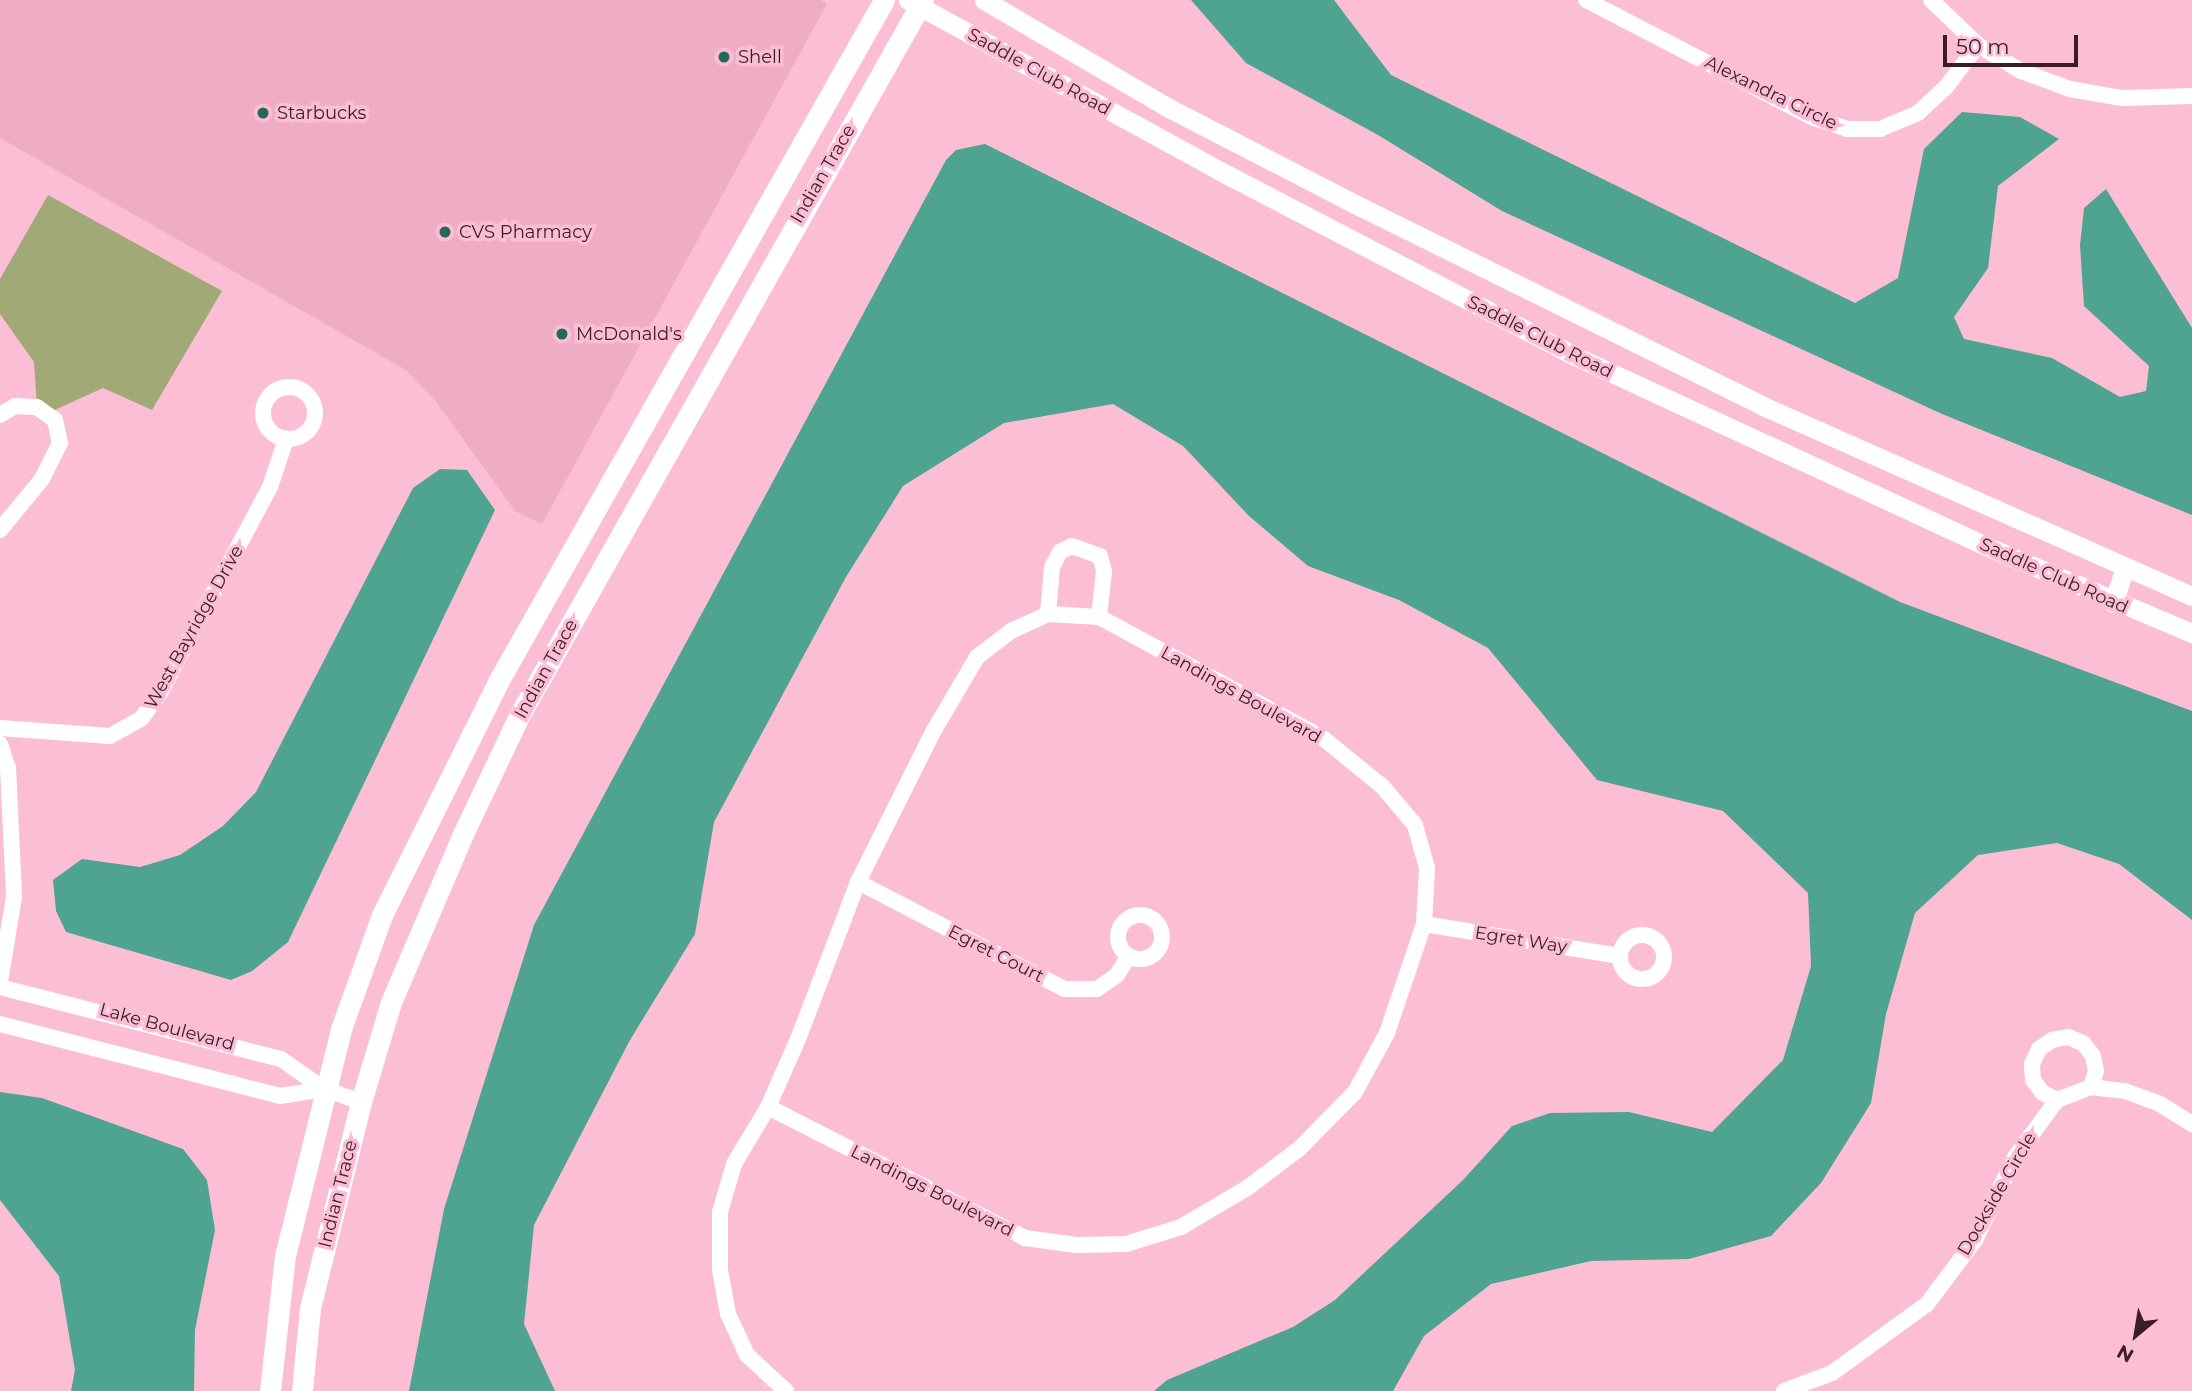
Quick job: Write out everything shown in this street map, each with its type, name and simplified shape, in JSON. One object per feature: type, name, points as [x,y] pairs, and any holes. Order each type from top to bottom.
[{"type":"main road","name":"Indian Trace","points":[[270,1391],[285,1256],[324,1089],[382,915],[499,680],[884,0]]},
{"type":"main road","name":"Indian Trace","points":[[302,1391],[310,1308],[361,1102],[391,1002],[519,716],[917,2]]},
{"type":"street","name":"Saddle Club Road","points":[[984,0],[1167,107],[1361,207],[1763,406],[2125,569],[2192,596]]},
{"type":"street","name":"Alexandra Circle","points":[[1586,0],[1814,118],[1847,129],[1880,129],[1918,113],[1947,87],[1978,45]]},
{"type":"street","points":[[1931,0],[1978,45],[2021,71],[2070,89],[2122,98],[2192,96]]},
{"type":"street","name":"Saddle Club Road","points":[[917,2],[1220,171],[1576,356],[2113,603],[2192,633]]},
{"type":"street","points":[[0,415],[15,406],[37,407],[55,420],[60,443],[42,480],[0,530]]},
{"type":"street","name":"West Bayridge Drive","points":[[0,728],[110,736],[141,719],[161,691],[270,487],[286,439]]},
{"type":"street","points":[[1048,614],[1052,567],[1060,552],[1072,545],[1100,556],[1104,571],[1099,617]]},
{"type":"street","points":[[2113,603],[2125,569]]},
{"type":"street","name":"Landings Boulevard","points":[[768,1107],[1024,1238],[1077,1245],[1126,1244],[1181,1227],[1247,1188],[1300,1148],[1354,1092],[1387,1032],[1424,924],[1427,868],[1415,825],[1383,787],[1323,738],[1099,617],[1048,614],[1011,631],[977,657],[933,732],[858,882],[768,1107],[734,1164],[720,1212],[720,1270],[728,1314],[747,1355],[786,1391]]},
{"type":"street","points":[[0,744],[8,768],[14,897],[0,982]]},
{"type":"street","name":"Egret Court","points":[[858,882],[1065,989],[1097,989],[1117,975],[1129,956]]},
{"type":"street","name":"Egret Way","points":[[1424,924],[1619,956]]},
{"type":"street","name":"Lake Boulevard","points":[[0,987],[281,1059],[324,1089],[361,1102]]},
{"type":"street","name":"Lake Boulevard","points":[[0,1024],[280,1096],[324,1089]]},
{"type":"street","points":[[2091,1087],[2096,1071],[2093,1056],[2083,1043],[2068,1037],[2052,1040],[2039,1049],[2032,1064],[2034,1080],[2043,1093],[2057,1100],[2091,1087],[2125,1091],[2160,1104],[2192,1124]]},
{"type":"street","name":"Dockside Circle","points":[[1784,1391],[1832,1373],[1927,1304],[1975,1240],[2015,1157],[2057,1100]]},
{"type":"shaded area","points":[[0,0],[821,0],[827,4],[542,524],[515,511],[434,399],[406,370],[0,138]]},
{"type":"shaded area","points":[[1191,0],[1334,0],[1391,75],[1855,303],[1898,278],[1924,149],[1962,112],[2020,117],[2059,139],[1998,186],[1988,268],[1954,317],[1964,339],[2052,358],[2120,397],[2146,391],[2149,366],[2084,306],[2080,245],[2084,208],[2106,189],[2192,328],[2192,515],[1942,414],[1502,211],[1378,135],[1246,63]]},
{"type":"shaded area","points":[[985,144],[1900,602],[2192,711],[2192,920],[2119,864],[2057,843],[1978,855],[1915,913],[1886,1014],[1871,1103],[1821,1183],[1771,1236],[1689,1259],[1591,1261],[1491,1284],[1424,1336],[1393,1391],[1154,1391],[1167,1380],[1293,1327],[1335,1300],[1463,1180],[1512,1126],[1550,1113],[1629,1112],[1712,1132],[1783,1060],[1811,966],[1808,893],[1723,811],[1597,780],[1488,648],[1399,600],[1308,566],[1249,516],[1183,446],[1113,404],[1004,423],[903,486],[846,577],[714,822],[695,934],[630,1040],[534,1225],[524,1324],[555,1391],[409,1391],[444,1209],[534,925],[946,160],[956,150]]},
{"type":"shaded area","points":[[48,195],[222,291],[152,410],[103,388],[48,413],[37,407],[34,362],[0,314],[0,279]]},
{"type":"shaded area","points":[[440,469],[467,470],[495,510],[288,942],[252,971],[231,980],[66,932],[56,911],[53,880],[82,859],[140,867],[180,855],[223,826],[256,792],[413,488]]},
{"type":"shaded area","points":[[0,1092],[42,1098],[183,1149],[207,1180],[215,1230],[195,1330],[194,1391],[71,1391],[75,1370],[59,1276],[0,1200]]},
{"type":"place","name":"Shell","points":[[724,57]]},
{"type":"place","name":"Starbucks","points":[[263,113]]},
{"type":"place","name":"CVS Pharmacy","points":[[445,232]]},
{"type":"place","name":"McDonald's","points":[[562,334]]}]
